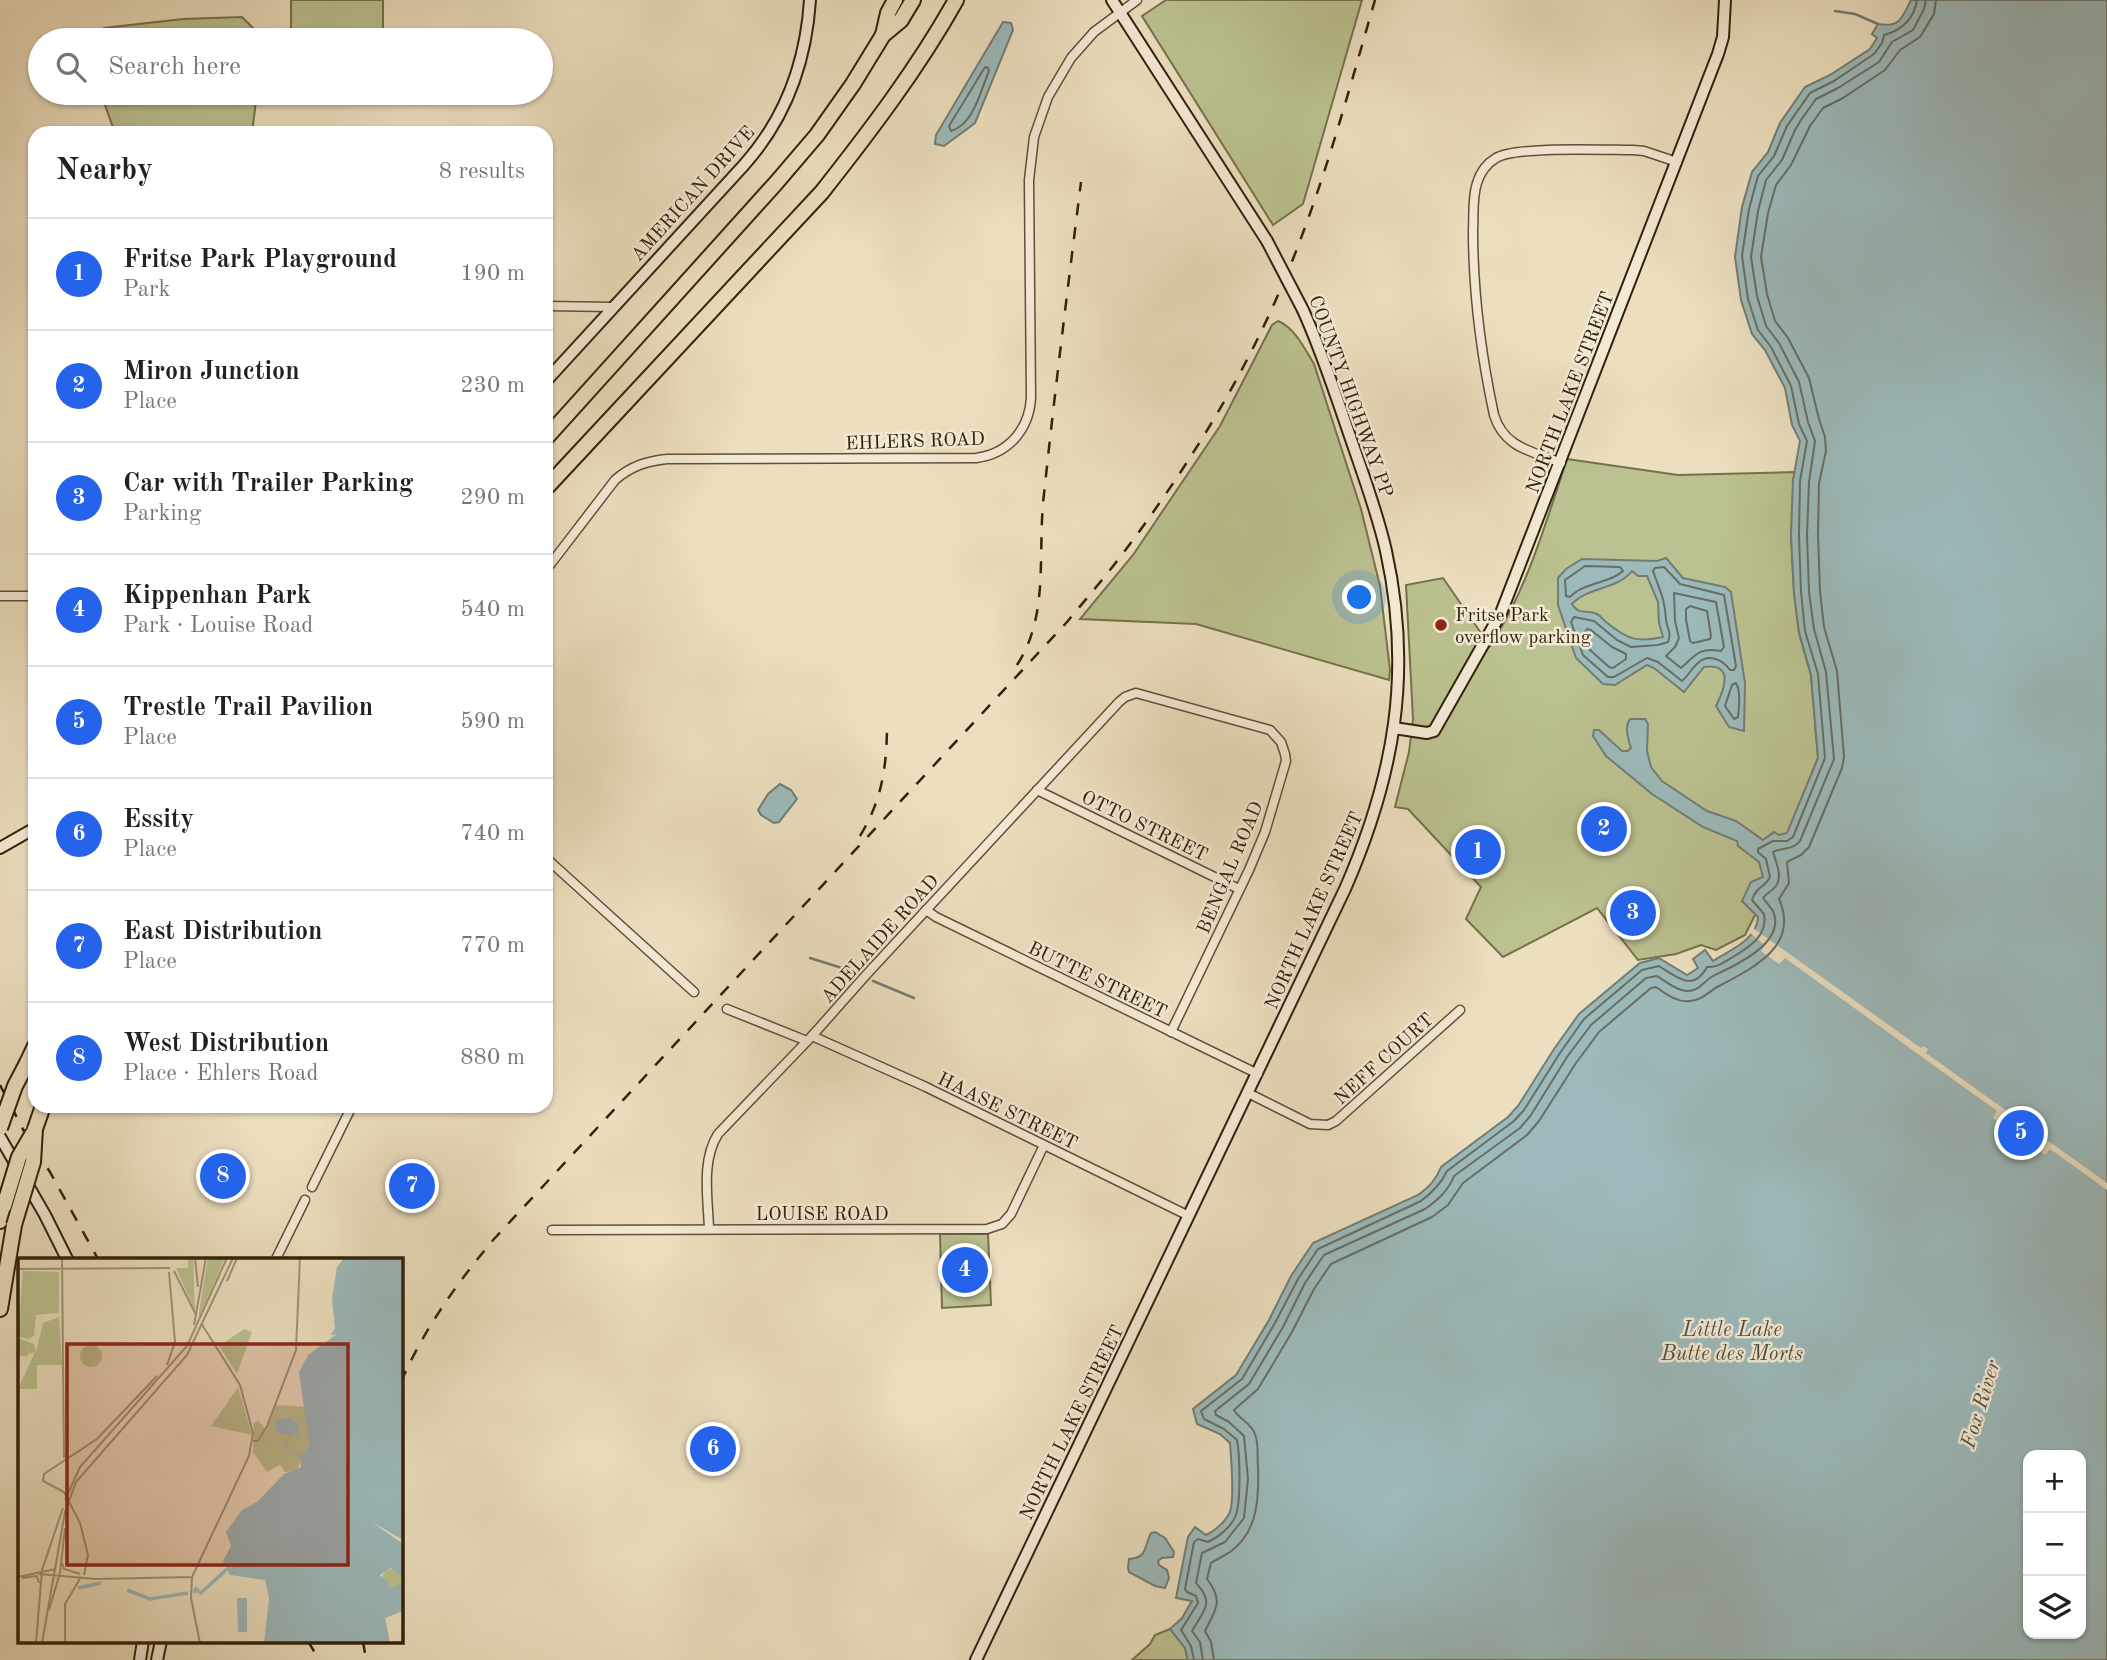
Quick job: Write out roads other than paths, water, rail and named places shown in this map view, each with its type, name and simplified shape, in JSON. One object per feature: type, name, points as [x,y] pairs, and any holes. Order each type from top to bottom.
[{"type":"highway","points":[[553,430],[736,229],[817,135],[883,35],[888,13],[895,0]]},
{"type":"highway","points":[[883,35],[901,20],[913,0]]},
{"type":"highway","points":[[553,480],[822,192],[898,90],[956,0]]},
{"type":"highway","points":[[0,1128],[15,1086],[28,1061]]},
{"type":"highway","points":[[0,1309],[7,1223],[4,1206],[19,1157],[41,1113]]},
{"type":"highway","points":[[7,1223],[33,1163],[35,1129]]},
{"type":"main road","name":"AMERICAN DRIVE","points":[[553,373],[712,201],[770,133],[795,80],[805,42],[810,0]]},
{"type":"main road","name":"COUNTY HIGHWAY PP","points":[[1112,0],[1267,241],[1303,310],[1326,364],[1386,551],[1398,648],[1394,728]]},
{"type":"main road","name":"NORTH LAKE STREET","points":[[976,1660],[1258,1074],[1365,842],[1384,782],[1394,728],[1431,733],[1439,724],[1501,613],[1721,46],[1725,0]]},
{"type":"main road","points":[[0,848],[28,832]]},
{"type":"main road","points":[[0,1137],[46,1215],[67,1258]]},
{"type":"main road","points":[[140,1660],[143,1642]]},
{"type":"main road","points":[[157,1660],[161,1642]]},
{"type":"street","name":"EHLERS ROAD","points":[[553,561],[615,480],[624,472],[645,462],[677,459],[976,458],[994,454],[1015,439],[1028,418],[1031,398],[1029,180],[1034,138],[1048,97],[1071,58],[1094,32],[1137,0]]},
{"type":"street","points":[[1561,463],[1510,442],[1497,426],[1478,324],[1474,277],[1474,202],[1477,180],[1496,158],[1516,152],[1633,150],[1677,162]]},
{"type":"street","points":[[553,306],[612,307]]},
{"type":"street","points":[[0,596],[28,596]]},
{"type":"street","name":"BENGAL ROAD","points":[[1131,695],[1144,694],[1263,728],[1276,735],[1286,754],[1265,832],[1171,1032]]},
{"type":"street","name":"ADELAIDE ROAD","points":[[709,1229],[708,1164],[718,1134],[810,1039],[1119,702],[1131,695]]},
{"type":"street","name":"OTTO STREET","points":[[1037,790],[1239,889]]},
{"type":"street","points":[[553,864],[694,992]]},
{"type":"street","name":"BUTTE STREET","points":[[926,910],[1258,1074]]},
{"type":"street","name":"HAASE STREET","points":[[727,1009],[810,1039],[926,1087],[1189,1216]]},
{"type":"street","name":"NEFF COURT","points":[[1248,1093],[1310,1125],[1328,1125],[1336,1121],[1460,1010]]},
{"type":"street","points":[[312,1187],[349,1113]]},
{"type":"street","name":"LOUISE ROAD","points":[[552,1230],[987,1230],[1002,1224],[1011,1214],[1044,1146]]},
{"type":"street","points":[[276,1258],[305,1200]]},
{"type":"water","name":"Little Lake Butte des Morts","points":[[1911,0],[2107,0],[2107,1660],[1188,1660],[1185,1648],[1170,1629],[1182,1618],[1192,1601],[1176,1598],[1188,1537],[1195,1527],[1206,1535],[1223,1522],[1230,1512],[1232,1488],[1230,1443],[1220,1434],[1197,1424],[1193,1409],[1236,1375],[1269,1320],[1291,1276],[1313,1243],[1426,1189],[1441,1167],[1508,1117],[1579,1014],[1640,963],[1659,958],[1687,975],[1698,968],[1693,959],[1705,950],[1713,961],[1742,944],[1753,932],[1758,917],[1742,901],[1751,882],[1763,877],[1759,862],[1738,846],[1737,841],[1703,827],[1652,794],[1606,756],[1593,736],[1594,730],[1599,730],[1622,751],[1628,751],[1631,748],[1628,722],[1630,719],[1645,719],[1648,724],[1647,751],[1651,767],[1662,781],[1707,811],[1736,821],[1763,840],[1774,832],[1779,835],[1787,833],[1818,758],[1811,675],[1799,632],[1794,593],[1791,535],[1793,480],[1800,441],[1792,425],[1785,388],[1765,350],[1752,334],[1741,300],[1735,257],[1742,207],[1752,172],[1768,152],[1780,123],[1805,87],[1830,75],[1870,49],[1877,38],[1872,34],[1878,24],[1896,23]]},
{"type":"water","points":[[1003,22],[1011,23],[1013,30],[975,123],[944,146],[935,144],[936,135]]},
{"type":"water","points":[[1666,558],[1683,578],[1725,587],[1731,592],[1745,683],[1744,731],[1729,727],[1716,706],[1725,679],[1720,669],[1704,667],[1684,692],[1647,665],[1615,685],[1603,684],[1576,658],[1558,605],[1558,578],[1582,559],[1657,561]],"holes":[[[1632,571],[1638,576],[1647,576],[1658,602],[1663,637],[1646,640],[1632,638],[1597,614],[1580,611],[1572,604],[1586,594],[1619,582]]]},
{"type":"water","points":[[780,784],[791,790],[797,799],[779,822],[774,823],[758,810],[768,794]]},
{"type":"water","points":[[1155,1532],[1165,1538],[1174,1552],[1173,1557],[1158,1561],[1159,1565],[1167,1570],[1169,1578],[1165,1588],[1155,1586],[1129,1572],[1128,1568],[1129,1559],[1142,1554],[1151,1533]]},
{"type":"waterway","points":[[1835,11],[1855,14],[1878,24]]},
{"type":"waterway","points":[[810,958],[858,973]]},
{"type":"waterway","points":[[873,981],[914,998]]},
{"type":"railway","points":[[402,1380],[442,1307],[494,1239],[1067,622],[1147,521],[1190,458],[1230,391],[1281,288],[1321,182],[1375,0]]},
{"type":"railway","points":[[1017,665],[1027,646],[1038,604],[1044,494],[1081,182]]},
{"type":"railway","points":[[860,836],[873,811],[881,786],[887,731]]},
{"type":"railway","points":[[0,1085],[97,1258]]},
{"type":"railway","points":[[309,1642],[319,1660]]},
{"type":"railway","points":[[363,1642],[366,1660]]},
{"type":"place","name":"Fritse Park overflow parking","points":[[1441,625]]},
{"type":"place","name":"Miron Junction","points":[[1604,829]]},
{"type":"place","name":"Fritse Park Playground","points":[[1478,852]]},
{"type":"place","name":"Car with Trailer Parking","points":[[1633,913]]},
{"type":"place","name":"Trestle Trail Pavilion","points":[[2021,1133]]},
{"type":"place","name":"West Distribution","points":[[223,1176]]},
{"type":"place","name":"East Distribution","points":[[412,1186]]},
{"type":"place","name":"Kippenhan Park","points":[[965,1270]]},
{"type":"place","name":"Essity","points":[[713,1449]]},
{"type":"water label","name":"Fox River","points":[[1980,1404]]}]
